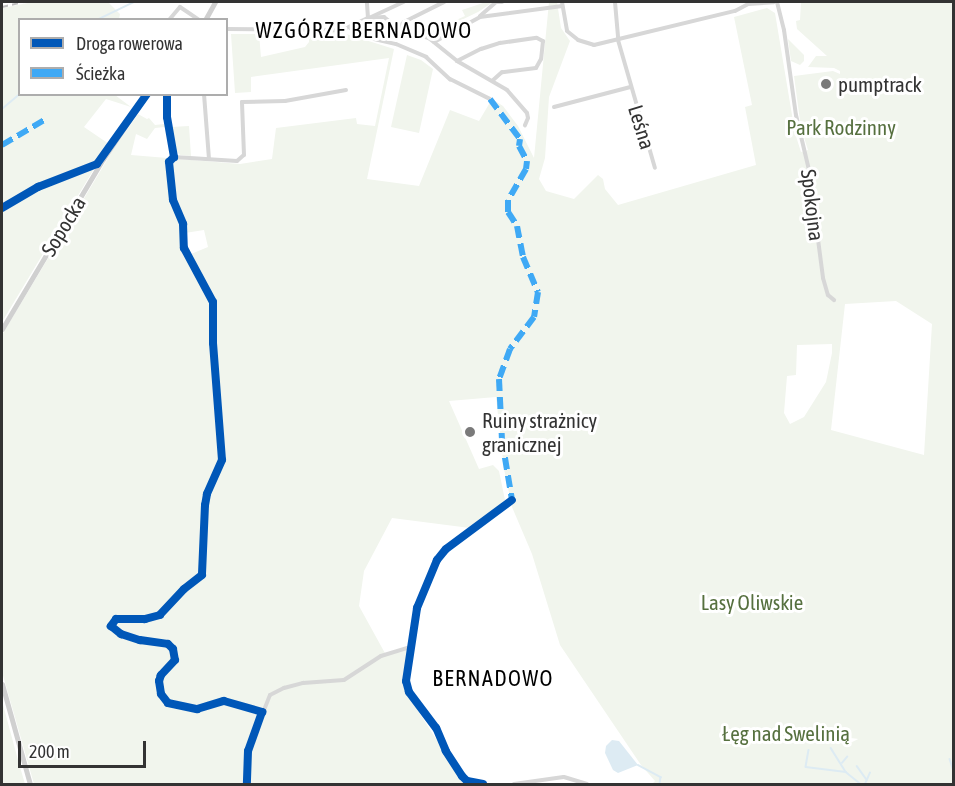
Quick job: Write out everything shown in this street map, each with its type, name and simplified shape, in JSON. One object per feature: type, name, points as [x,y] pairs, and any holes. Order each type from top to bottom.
[{"type":"main road","points":[[206,18],[215,2]]},
{"type":"main road","name":"Sopocka","points":[[2,328],[103,159],[146,96]]},
{"type":"main road","points":[[2,684],[30,784]]},
{"type":"street","points":[[367,2],[368,18]]},
{"type":"street","points":[[228,29],[332,31],[350,28],[404,2]]},
{"type":"street","points":[[399,27],[404,22],[444,2]]},
{"type":"street","points":[[434,42],[480,17],[496,3],[502,2]]},
{"type":"street","points":[[544,2],[545,8]]},
{"type":"street","name":"Leśna","points":[[615,2],[618,40],[655,168]]},
{"type":"street","points":[[480,17],[562,4],[565,27],[578,40],[594,45],[735,11],[748,4],[776,2]]},
{"type":"street","name":"Spokojna","points":[[776,2],[784,30],[796,116],[807,158],[823,278],[828,295],[834,300]]},
{"type":"street","points":[[171,18],[180,7],[196,18]]},
{"type":"street","points":[[368,18],[381,16],[399,27],[434,42],[457,62],[512,93],[526,113],[525,125]]},
{"type":"street","points":[[350,28],[361,36],[396,44],[426,57],[444,75],[490,99]]},
{"type":"street","points":[[457,62],[481,49],[500,43],[537,38],[543,41],[541,59],[536,68],[502,72],[492,81]]},
{"type":"street","name":"Leśna","points":[[554,107],[630,87]]},
{"type":"street","points":[[167,96],[167,117],[174,157],[237,161],[243,158],[242,102],[285,101],[346,90]]},
{"type":"street","points":[[204,96],[209,159]]},
{"type":"street","points":[[483,784],[467,781],[462,776],[446,751],[436,728],[409,692],[406,681],[417,609],[437,560],[446,549],[512,500]]},
{"type":"street","points":[[247,784],[248,751],[270,695],[303,683],[344,680],[381,657],[411,647]]},
{"type":"street","points":[[514,784],[564,777],[587,784]]},
{"type":"green space","points":[[33,2],[108,2],[120,14],[119,18],[18,18],[18,96],[116,96],[131,107],[106,99],[84,127],[109,144],[2,322],[2,8]]},
{"type":"green space","points":[[493,2],[478,12],[428,36],[432,31],[465,16],[462,10]]},
{"type":"green space","name":"Lasy Oliwskie","points":[[549,2],[557,2],[561,28],[570,41],[549,97],[545,158],[539,179],[546,191],[574,199],[598,175],[603,179],[605,189],[618,205],[756,165],[745,107],[752,105],[734,17],[767,8],[775,13],[795,133],[801,152],[808,150],[801,128],[794,76],[833,71],[840,74],[840,71],[834,68],[808,67],[816,56],[827,56],[797,29],[796,21],[800,20],[801,2],[953,2],[953,784],[652,784],[655,781],[641,765],[560,645],[532,554],[512,507],[504,469],[496,397],[449,401],[479,469],[493,465],[499,471],[505,500],[470,528],[392,518],[364,571],[359,606],[386,655],[406,650],[409,652],[404,689],[463,781],[478,784],[34,784],[2,672],[2,335],[113,150],[138,114],[149,118],[155,125],[164,124],[165,127],[155,128],[147,139],[136,134],[131,155],[240,164],[272,159],[276,128],[356,118],[357,124],[375,126],[389,58],[251,77],[251,92],[235,93],[231,34],[259,34],[261,57],[305,47],[309,42],[309,32],[340,32],[394,49],[367,179],[419,186],[450,110],[479,121],[492,99],[503,106],[518,126],[534,158]],"holes":[[[204,230],[208,247],[191,254],[185,248],[185,233]],[[896,301],[932,324],[924,455],[831,430],[845,304]],[[832,344],[832,353],[826,382],[804,417],[790,424],[784,413],[787,376],[796,375],[797,345]]]},
{"type":"green space","points":[[788,39],[804,55],[804,61],[800,65],[791,61]]},
{"type":"green space","points":[[407,55],[421,60],[433,69],[419,133],[391,127]]},
{"type":"green space","points":[[189,126],[191,156],[180,155],[175,150],[171,127]]},
{"type":"green space","points":[[2,701],[18,760],[25,784],[2,784]]},
{"type":"shaded area","points":[[612,740],[619,741],[638,765],[618,773],[613,770],[605,753],[606,746]]},
{"type":"waterway","points":[[101,18],[134,2]]},
{"type":"waterway","points":[[2,109],[18,96]]},
{"type":"waterway","points":[[831,748],[846,772],[861,784]]},
{"type":"waterway","points":[[809,750],[806,767],[846,772]]},
{"type":"waterway","points":[[842,763],[847,757]]},
{"type":"waterway","points":[[950,759],[954,771]]},
{"type":"waterway","points":[[638,765],[661,777],[660,784]]},
{"type":"waterway","points":[[857,766],[867,780]]},
{"type":"waterway","points":[[865,784],[870,773]]},
{"type":"railway","points":[[2,7],[23,2]]},
{"type":"marked path","points":[[490,99],[520,139],[519,146],[527,161],[526,169],[508,200],[508,212],[517,226],[523,257],[538,292],[534,317],[510,349],[499,379],[502,440],[512,500]]},
{"type":"marked path","points":[[2,145],[46,119]]},
{"type":"cycle path","points":[[2,208],[38,187],[97,164],[146,96]]},
{"type":"cycle path","points":[[167,96],[167,117],[174,157],[169,162],[173,200],[183,224],[184,248],[213,302],[213,343],[222,460],[207,494],[205,505],[202,575],[184,589],[160,615],[145,619],[116,619],[111,626],[121,634],[140,640],[168,644],[173,649],[175,660],[161,675],[159,681],[161,694],[168,703],[197,709],[224,701],[262,712],[248,751],[247,784]]},
{"type":"cycle path","points":[[483,784],[467,781],[462,776],[446,751],[436,728],[409,692],[406,681],[417,608],[437,560],[446,549],[512,500]]},
{"type":"place","name":"pumptrack","points":[[826,84]]},
{"type":"place","name":"Ruiny strażnicy granicznej","points":[[470,432]]},
{"type":"district","name":"WZGÓRZE BERNADOWO","points":[[364,31]]},
{"type":"district","name":"BERNADOWO","points":[[493,679]]},
{"type":"park label","name":"Park Rodzinny","points":[[841,127]]},
{"type":"park label","name":"Łęg nad Swelinią","points":[[786,733]]}]
